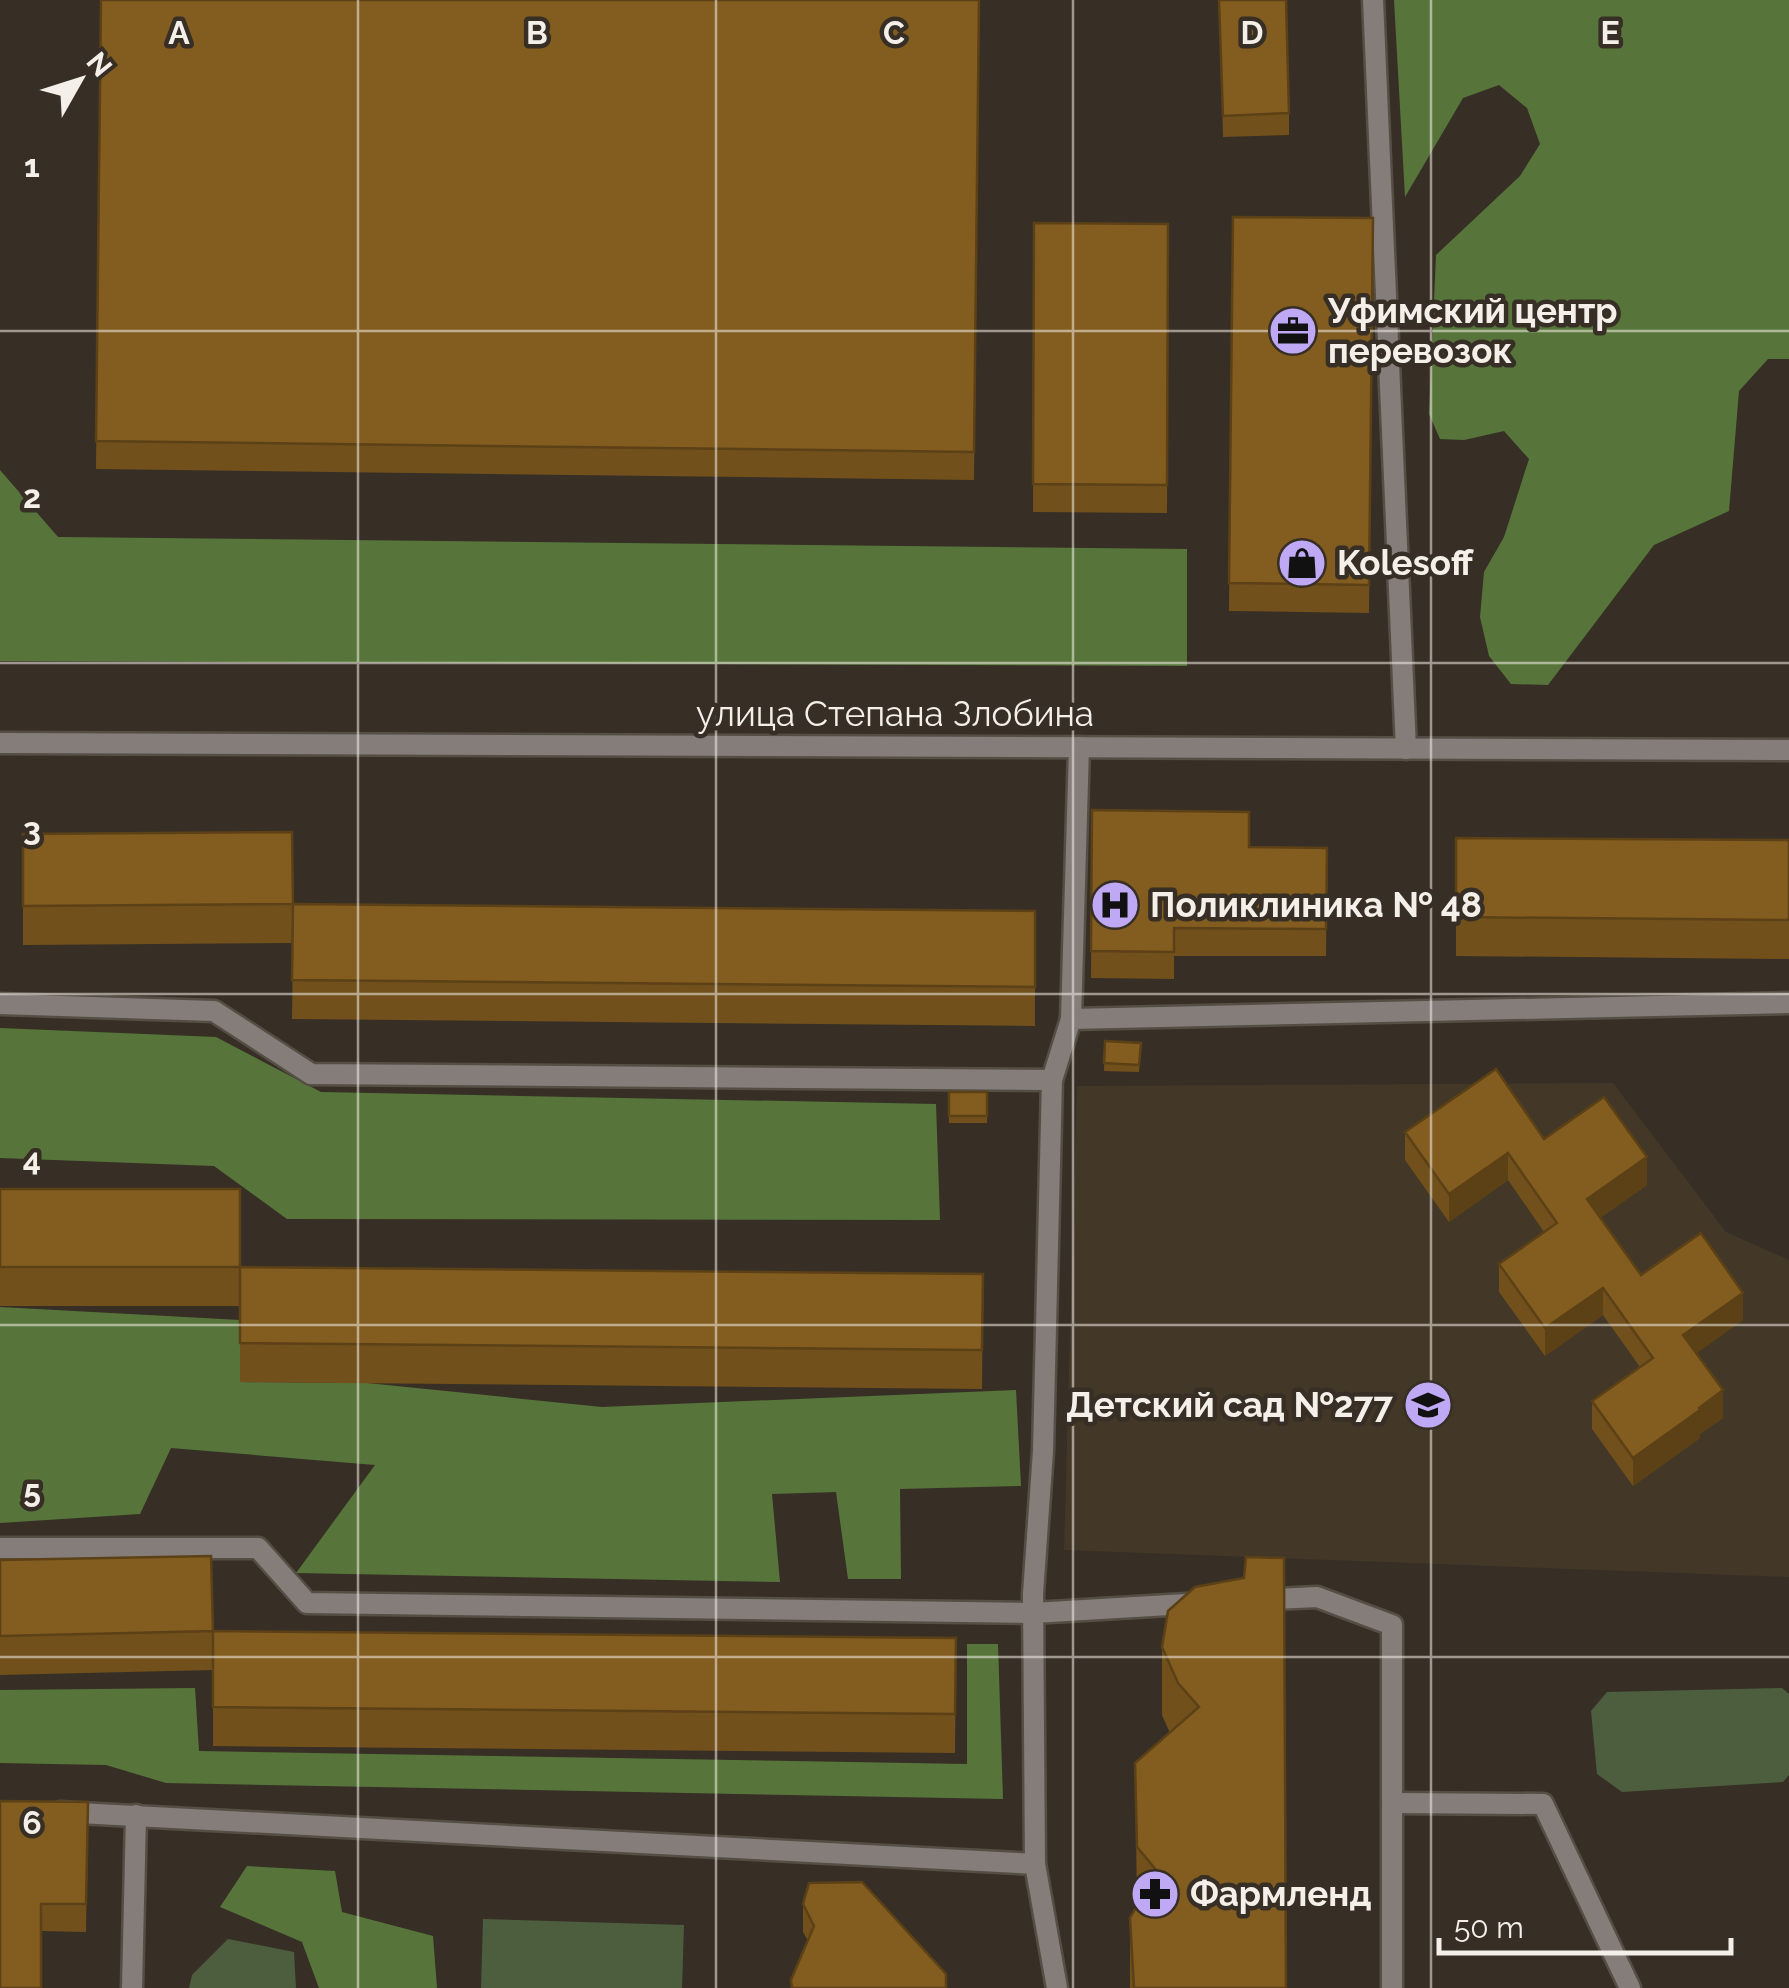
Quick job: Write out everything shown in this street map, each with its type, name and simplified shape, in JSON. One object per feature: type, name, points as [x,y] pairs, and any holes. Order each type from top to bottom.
[{"type":"street","points":[[1372,0],[1406,748]]},
{"type":"street","name":"улица Степана Злобина","points":[[0,743],[1789,750]]},
{"type":"street","points":[[1057,1988],[1035,1864],[1033,1612],[1044,1451],[1052,1080],[1071,1018],[1078,747]]},
{"type":"street","points":[[1071,1018],[1789,1003]]},
{"type":"street","points":[[0,1004],[214,1011],[311,1074],[1052,1080]]},
{"type":"street","points":[[0,1548],[258,1548],[307,1604],[1033,1612],[1317,1597],[1392,1626],[1392,1988]]},
{"type":"street","points":[[1393,1803],[1543,1804],[1630,1988]]},
{"type":"street","points":[[39,1811],[1035,1864]]},
{"type":"street","points":[[132,1988],[136,1815]]},
{"type":"shaded area","name":"Детский сад №277","points":[[1613,1083],[1726,1232],[1789,1260],[1789,1577],[1064,1550],[1077,1086]]},
{"type":"green space","points":[[1394,0],[1789,0],[1789,359],[1768,359],[1739,391],[1729,511],[1654,545],[1548,685],[1511,684],[1489,656],[1480,617],[1484,572],[1504,537],[1529,459],[1504,431],[1464,440],[1440,439],[1429,414],[1436,255],[1520,176],[1540,144],[1527,108],[1499,85],[1463,98],[1405,197]]},
{"type":"green space","points":[[0,470],[58,537],[1187,549],[1187,666],[0,661]]},
{"type":"green space","points":[[0,1028],[216,1037],[321,1092],[936,1104],[940,1220],[287,1219],[214,1166],[0,1158]]},
{"type":"green space","points":[[0,1307],[240,1320],[240,1382],[367,1383],[602,1407],[1016,1390],[1021,1486],[900,1489],[901,1579],[848,1579],[836,1492],[772,1494],[780,1582],[296,1573],[375,1465],[171,1448],[140,1514],[0,1523]]},
{"type":"green space","points":[[967,1644],[998,1644],[1003,1799],[166,1783],[106,1765],[0,1763],[0,1690],[195,1688],[199,1751],[967,1764]]},
{"type":"green space","points":[[1782,1688],[1789,1694],[1789,1775],[1783,1782],[1622,1792],[1597,1774],[1591,1711],[1607,1692]]},
{"type":"green space","points":[[247,1866],[335,1871],[342,1912],[433,1936],[437,1988],[319,1988],[302,1942],[220,1907]]},
{"type":"green space","points":[[483,1919],[684,1925],[682,1988],[481,1988]]},
{"type":"green space","points":[[228,1939],[294,1952],[296,1988],[189,1988],[192,1975]]},
{"type":"building","points":[[101,0],[979,0],[974,452],[96,441]]},
{"type":"building","points":[[1219,0],[1286,0],[1289,113],[1223,116]]},
{"type":"building","points":[[1233,217],[1373,218],[1369,585],[1229,583]]},
{"type":"building","points":[[1034,223],[1168,224],[1167,485],[1033,484]]},
{"type":"building","points":[[1092,810],[1249,812],[1249,847],[1327,848],[1326,929],[1174,928],[1174,952],[1091,951]]},
{"type":"building","points":[[292,832],[293,904],[23,906],[23,834]]},
{"type":"building","points":[[1456,838],[1789,840],[1789,920],[1456,917]]},
{"type":"building","points":[[293,904],[1035,911],[1035,987],[292,980]]},
{"type":"building","points":[[1105,1041],[1141,1043],[1139,1065],[1104,1063]]},
{"type":"building","points":[[1496,1069],[1544,1139],[1604,1097],[1647,1157],[1587,1199],[1641,1275],[1701,1233],[1743,1293],[1683,1335],[1723,1390],[1633,1458],[1592,1401],[1653,1358],[1603,1288],[1545,1328],[1499,1264],[1557,1223],[1508,1153],[1449,1194],[1405,1132]]},
{"type":"building","points":[[949,1092],[987,1092],[987,1116],[949,1116]]},
{"type":"building","points":[[0,1189],[240,1189],[240,1267],[0,1267]]},
{"type":"building","points":[[240,1267],[983,1274],[982,1350],[240,1343]]},
{"type":"building","points":[[211,1556],[213,1631],[0,1636],[0,1560]]},
{"type":"building","points":[[1246,1557],[1284,1558],[1286,1988],[1134,1988],[1130,1918],[1157,1871],[1137,1847],[1135,1763],[1199,1707],[1178,1683],[1162,1647],[1168,1611],[1195,1587],[1244,1578]]},
{"type":"building","points":[[213,1631],[956,1638],[955,1714],[213,1707]]},
{"type":"building","points":[[0,1801],[88,1802],[86,1904],[41,1904],[41,1988],[0,1988]]},
{"type":"building","points":[[862,1882],[946,1974],[946,1988],[792,1988],[791,1980],[814,1926],[803,1904],[809,1883]]},
{"type":"place","name":"Уфимский центр перевозок","points":[[1293,331]]},
{"type":"place","name":"Kolesoff","points":[[1302,563]]},
{"type":"place","name":"Поликлиника № 48","points":[[1115,905]]},
{"type":"place","name":"Детский сад №277","points":[[1428,1405]]},
{"type":"place","name":"Фармленд","points":[[1155,1894]]}]
